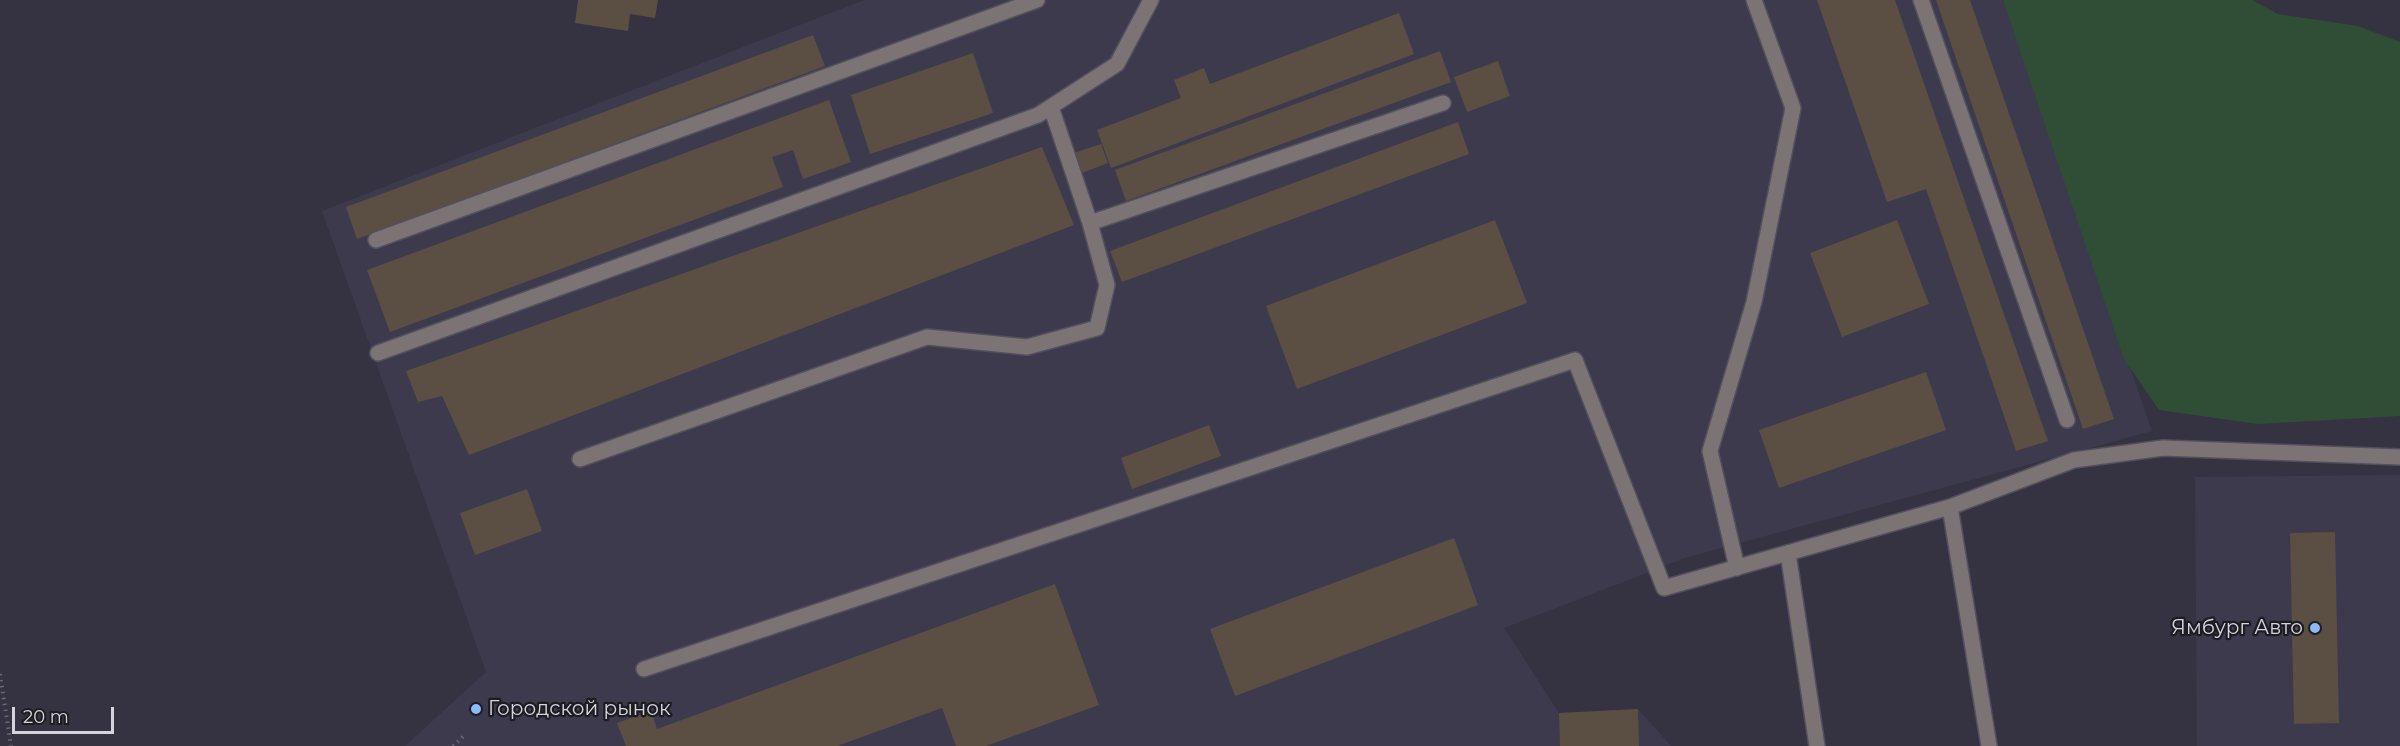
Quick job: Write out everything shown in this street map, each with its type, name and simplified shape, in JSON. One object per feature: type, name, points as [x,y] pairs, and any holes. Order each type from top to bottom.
[{"type":"lane","points":[[376,240],[1037,0]]},
{"type":"lane","points":[[378,353],[1038,115],[1117,64],[1151,0]]},
{"type":"lane","points":[[1737,568],[1710,451],[1754,302],[1793,108],[1754,0]]},
{"type":"lane","points":[[1921,0],[2067,420]]},
{"type":"lane","points":[[1090,223],[1443,103]]},
{"type":"lane","points":[[580,459],[927,337],[1027,347],[1097,328],[1107,285],[1090,223],[1051,106]]},
{"type":"lane","points":[[644,669],[1575,360],[1664,588],[1950,507],[2074,460],[2163,448],[2400,457]]},
{"type":"lane","points":[[1950,507],[1989,746]]},
{"type":"lane","points":[[1788,553],[1817,746]]},
{"type":"path","points":[[0,674],[11,746]]},
{"type":"path","points":[[453,746],[466,734]]},
{"type":"shaded area","points":[[864,0],[2003,0],[2152,431],[1688,557],[1504,628],[1559,713],[1638,709],[1671,746],[405,746],[486,672],[322,211]]},
{"type":"shaded area","points":[[2400,475],[2400,746],[2197,746],[2195,477]]},
{"type":"green space","points":[[2003,0],[2252,0],[2278,14],[2358,26],[2400,42],[2400,416],[2258,424],[2159,410],[2124,359]]},
{"type":"building","points":[[578,0],[658,0],[655,18],[630,14],[628,31],[575,23]]},
{"type":"building","points":[[1817,0],[1895,0],[2048,441],[2016,451],[1926,189],[1887,202]]},
{"type":"building","points":[[1936,0],[1970,0],[2114,419],[2083,429]]},
{"type":"building","points":[[1399,13],[1414,54],[1111,168],[1097,130],[1181,98],[1174,80],[1204,68],[1210,84]]},
{"type":"building","points":[[813,35],[825,66],[357,239],[346,207]]},
{"type":"building","points":[[1440,51],[1451,82],[1126,201],[1115,170]]},
{"type":"building","points":[[973,53],[993,113],[870,154],[851,95]]},
{"type":"building","points":[[1498,61],[1510,96],[1467,112],[1454,77]]},
{"type":"building","points":[[829,100],[851,162],[803,179],[793,150],[772,157],[783,187],[390,332],[367,270]]},
{"type":"building","points":[[1458,122],[1469,154],[1122,282],[1110,251]]},
{"type":"building","points":[[1101,144],[1108,163],[1082,173],[1074,153]]},
{"type":"building","points":[[1042,147],[1074,225],[469,455],[442,396],[418,402],[406,371]]},
{"type":"building","points":[[1495,220],[1527,303],[1297,389],[1266,306]]},
{"type":"building","points":[[1897,220],[1929,304],[1842,337],[1810,253]]},
{"type":"building","points":[[1926,372],[1946,430],[1779,488],[1759,430]]},
{"type":"building","points":[[1209,425],[1221,456],[1132,489],[1121,458]]},
{"type":"building","points":[[527,489],[542,531],[475,555],[460,513]]},
{"type":"building","name":"Ямбург Авто","points":[[2335,532],[2339,723],[2294,724],[2290,533]]},
{"type":"building","points":[[1454,538],[1478,605],[1235,696],[1210,629]]},
{"type":"building","points":[[1055,584],[1099,705],[986,746],[956,746],[942,708],[837,746],[626,746],[617,723],[651,711],[657,729]]},
{"type":"building","points":[[1638,709],[1639,746],[1560,746],[1559,713]]},
{"type":"place","name":"Ямбург Авто","points":[[2315,628]]},
{"type":"place","name":"Городской рынок","points":[[476,709]]}]
